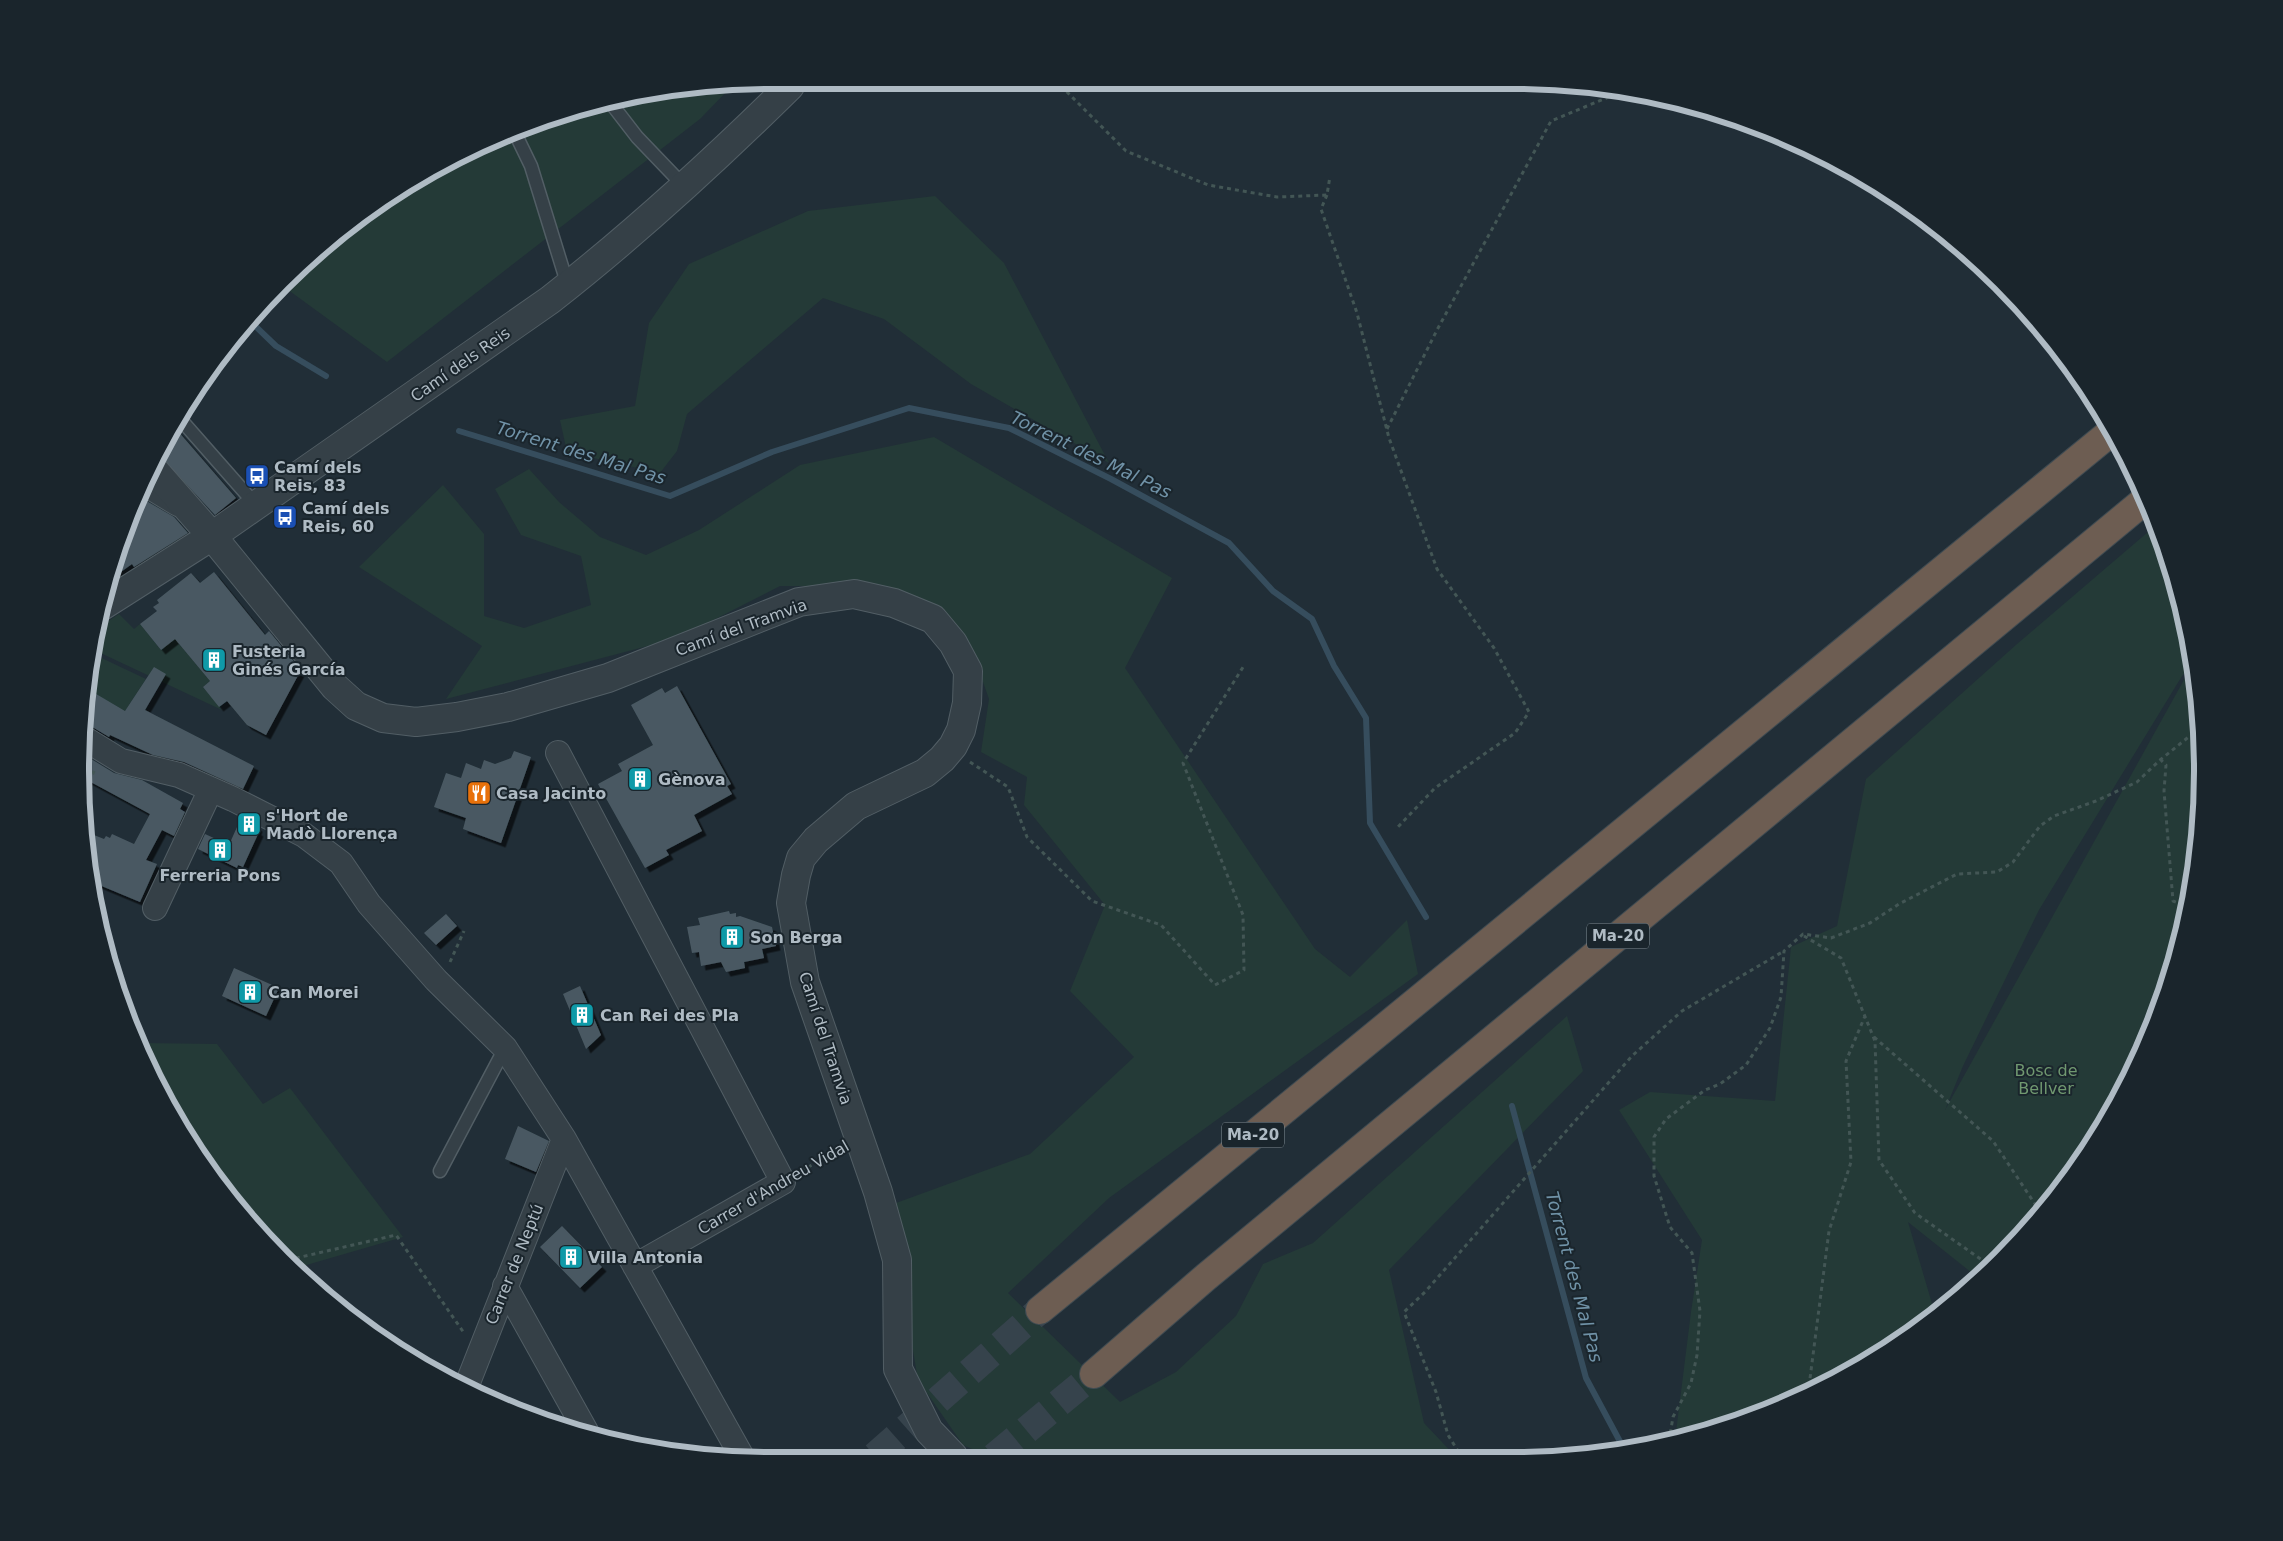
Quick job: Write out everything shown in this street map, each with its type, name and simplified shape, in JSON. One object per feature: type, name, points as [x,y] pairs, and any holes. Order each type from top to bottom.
[{"type":"highway","name":"Ma-20","points":[[1040,1310],[2106,436]]},
{"type":"highway","name":"Ma-20","points":[[1094,1374],[1200,1283],[2140,504]]},
{"type":"street","name":"Camí dels Reis","points":[[110,601],[212,536],[482,350],[568,286],[683,185],[787,89]]},
{"type":"street","name":"Camí del Tramvia","points":[[157,473],[212,536],[342,693],[356,706],[383,718],[416,722],[457,717],[508,707],[608,678],[799,602],[854,594],[894,602],[934,619],[954,643],[968,672],[967,703],[961,730],[953,746],[926,773],[856,806],[816,840],[801,858],[791,903],[805,982],[878,1192],[897,1260],[898,1369],[929,1431],[949,1452]]},
{"type":"street","points":[[151,487],[192,513]]},
{"type":"street","points":[[90,742],[121,761],[179,775],[212,789],[304,835],[341,863],[369,904],[436,980],[506,1048],[564,1139],[739,1451]]},
{"type":"street","points":[[558,753],[783,1182]]},
{"type":"street","points":[[155,908],[212,789]]},
{"type":"street","name":"Carrer de Neptú","points":[[468,1382],[564,1139]]},
{"type":"street","name":"Carrer d'Andreu Vidal","points":[[635,1266],[783,1182]]},
{"type":"street","points":[[505,1286],[583,1426]]},
{"type":"lane","points":[[614,107],[637,137],[683,185]]},
{"type":"lane","points":[[517,138],[531,166],[568,286]]},
{"type":"lane","points":[[184,423],[256,505]]},
{"type":"lane","points":[[440,1171],[506,1048]]},
{"type":"path","points":[[1064,89],[1126,151],[1208,185],[1277,197],[1327,195]]},
{"type":"path","points":[[1386,430],[1437,330],[1551,121],[1608,96]]},
{"type":"path","points":[[1330,176],[1327,195],[1321,209],[1357,313],[1386,430],[1437,569],[1494,648],[1529,712],[1515,733],[1435,788],[1396,829]]},
{"type":"path","points":[[942,759],[971,762],[1008,787],[1027,837],[1092,901],[1161,925],[1215,984],[1244,970],[1243,915],[1183,763],[1245,664]]},
{"type":"path","points":[[1459,1452],[1448,1435],[1436,1392],[1404,1312],[1425,1292],[1632,1056],[1682,1011],[1784,951],[1803,934],[1831,938],[1870,923],[1900,904],[1957,874],[1997,872],[2013,862],[2040,826],[2054,816],[2096,801],[2136,782],[2160,759],[2193,734]]},
{"type":"path","points":[[2160,759],[2166,765],[2164,791],[2173,901],[2181,904]]},
{"type":"path","points":[[436,980],[447,969],[464,931]]},
{"type":"path","points":[[1803,934],[1841,958],[1875,1041],[1879,1160],[1915,1214],[1985,1262]]},
{"type":"path","points":[[1670,1433],[1673,1417],[1691,1383],[1697,1354],[1700,1311],[1692,1253],[1670,1227],[1654,1176],[1654,1137],[1666,1119],[1705,1090],[1720,1084],[1746,1065],[1770,1028],[1781,997],[1784,951]]},
{"type":"path","points":[[1809,1384],[1829,1231],[1851,1162],[1846,1061],[1865,1016]]},
{"type":"path","points":[[1873,1037],[1993,1141],[2036,1206]]},
{"type":"path","name":"Carrer d'Andreu Vidal","points":[[783,1182],[859,1138]]},
{"type":"path","points":[[294,1259],[396,1235],[479,1354]]},
{"type":"green space","points":[[728,90],[700,119],[387,362],[287,289],[355,230],[430,180],[469,159],[551,125],[594,112],[637,102]]},
{"type":"green space","points":[[935,196],[1004,263],[1109,463],[971,384],[884,319],[823,298],[687,414],[677,451],[660,473],[567,452],[560,420],[635,406],[649,323],[689,264],[808,211]]},
{"type":"green space","points":[[934,437],[1172,578],[1125,668],[1315,949],[1350,977],[1407,920],[1418,974],[1109,1198],[1008,1293],[1120,1402],[1176,1372],[1236,1316],[1263,1264],[1313,1243],[1567,1016],[1583,1071],[1389,1270],[1424,1423],[1451,1452],[979,1452],[963,1445],[918,1380],[910,1333],[910,1284],[896,1203],[1030,1154],[1134,1057],[1070,991],[1105,905],[1024,805],[1027,777],[981,752],[989,699],[970,645],[941,615],[848,586],[780,586],[678,638],[446,699],[482,646],[359,567],[443,485],[484,534],[484,616],[524,628],[591,605],[581,556],[521,535],[495,489],[529,469],[559,502],[600,537],[646,555],[699,530],[800,465]]},
{"type":"green space","name":"Bosc de Bellver","points":[[2150,530],[2171,594],[2186,672],[2039,910],[1963,1066],[1945,1110],[2187,676],[2193,726],[2194,770],[2193,815],[2188,859],[2181,904],[2171,947],[2158,990],[2142,1031],[2124,1072],[2103,1111],[2079,1149],[2053,1186],[2025,1220],[1995,1253],[1973,1273],[1908,1222],[1933,1307],[1853,1361],[1814,1382],[1732,1416],[1676,1432],[1702,1240],[1619,1110],[1650,1092],[1775,1101],[1791,947],[1837,926],[1866,779],[2017,644]]},
{"type":"green space","points":[[119,614],[134,629],[140,624],[161,650],[167,645],[159,636],[175,639],[210,681],[203,687],[222,710],[100,653],[105,623]]},
{"type":"green space","points":[[99,657],[146,679],[125,711],[94,693]]},
{"type":"green space","points":[[146,1043],[217,1044],[263,1104],[290,1088],[403,1237],[303,1266],[288,1253],[230,1186],[180,1111]]},
{"type":"building","points":[[179,432],[236,498],[215,515],[164,460]]},
{"type":"building","points":[[145,500],[174,517],[188,533],[134,567],[132,564],[118,574]]},
{"type":"building","points":[[214,572],[265,635],[269,631],[301,670],[266,735],[247,725],[227,701],[219,707],[203,687],[210,681],[175,639],[161,650],[140,624],[157,611],[153,607],[159,603],[157,600],[191,573],[200,583]]},
{"type":"building","points":[[154,667],[166,674],[145,710],[254,766],[243,789],[184,762],[153,755],[110,735],[109,737],[90,726],[94,693],[125,711]]},
{"type":"building","name":"Gènova","points":[[677,686],[731,784],[727,786],[732,794],[694,815],[702,831],[666,850],[669,855],[645,868],[598,784],[622,771],[618,764],[653,745],[631,705],[662,688],[665,693]]},
{"type":"building","name":"Casa Jacinto","points":[[514,751],[531,757],[501,843],[463,829],[466,818],[434,807],[446,773],[461,778],[466,763],[481,769],[484,760],[495,764],[511,758]]},
{"type":"building","points":[[89,758],[114,773],[142,780],[183,803],[180,809],[185,812],[174,836],[162,830],[146,860],[157,864],[140,902],[99,885],[93,838],[94,835],[104,839],[106,836],[110,838],[112,834],[134,844],[150,814],[89,781]]},
{"type":"building","points":[[241,818],[258,827],[257,831],[259,832],[243,867],[238,865],[237,868],[198,849],[205,834],[229,845]]},
{"type":"building","name":"Son Berga","points":[[729,911],[730,914],[736,913],[736,917],[740,916],[772,927],[776,946],[762,949],[764,958],[744,962],[745,968],[726,972],[721,962],[701,966],[699,952],[692,953],[687,927],[700,925],[698,918]]},
{"type":"building","points":[[446,914],[457,926],[436,945],[424,933]]},
{"type":"building","name":"Can Morei","points":[[234,968],[279,988],[266,1016],[222,996]]},
{"type":"building","name":"Can Rei des Pla","points":[[580,986],[601,1035],[586,1049],[563,994]]},
{"type":"building","points":[[518,1126],[549,1141],[536,1172],[505,1159]]},
{"type":"building","name":"Villa Antonia","points":[[562,1226],[602,1267],[580,1288],[540,1247]]},
{"type":"waterway","name":"Torrent des Mal Pas","points":[[254,325],[276,346],[326,376]]},
{"type":"waterway","name":"Torrent des Mal Pas","points":[[459,431],[670,496],[772,452],[909,408],[1009,428],[1111,479],[1229,543],[1273,591],[1312,619],[1334,666],[1366,718],[1370,823],[1426,917]]},
{"type":"waterway","name":"Torrent des Mal Pas","points":[[1512,1106],[1586,1378],[1621,1443]]},
{"type":"tunnel","points":[[880,1452],[1040,1310]]},
{"type":"tunnel","points":[[1000,1452],[1094,1374]]},
{"type":"place","name":"Camí dels Reis, 83","points":[[257,476]]},
{"type":"place","name":"Camí dels Reis, 60","points":[[285,517]]},
{"type":"place","name":"Fusteria Ginés García","points":[[214,660]]},
{"type":"place","name":"Gènova","points":[[640,779]]},
{"type":"place","name":"Casa Jacinto","points":[[479,793]]},
{"type":"place","name":"s'Hort de Madò Llorença","points":[[249,824]]},
{"type":"place","name":"Ferreria Pons","points":[[220,850]]},
{"type":"place","name":"Son Berga","points":[[732,937]]},
{"type":"place","name":"Can Morei","points":[[250,992]]},
{"type":"place","name":"Can Rei des Pla","points":[[582,1015]]},
{"type":"place","name":"Villa Antonia","points":[[571,1257]]}]
